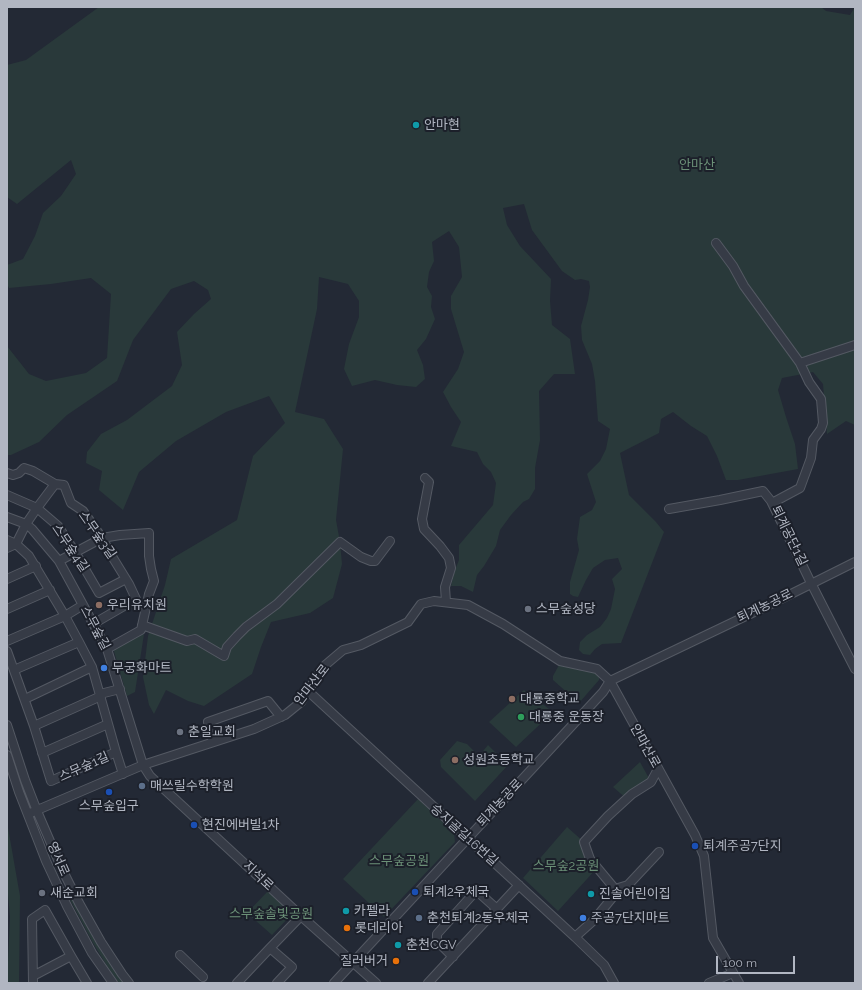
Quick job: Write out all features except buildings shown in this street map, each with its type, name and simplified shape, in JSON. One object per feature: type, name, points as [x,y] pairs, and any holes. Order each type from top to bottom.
[{"type":"street","points":[[716,243],[733,266],[744,286],[800,363],[809,382],[820,399],[823,423],[821,429],[813,440],[811,458],[800,488],[772,503]]},
{"type":"street","points":[[800,363],[855,345]]},
{"type":"street","name":"스무숲3길","points":[[7,473],[14,475],[19,473],[24,468],[55,484],[64,485],[71,503],[83,511],[102,538],[136,599]]},
{"type":"street","points":[[425,478],[429,482],[422,519],[424,529],[450,558],[450,568],[445,587],[446,602]]},
{"type":"street","points":[[7,548],[16,544],[36,508],[55,484]]},
{"type":"street","name":"퇴계공단1길","points":[[669,509],[763,491],[772,503],[855,669]]},
{"type":"street","name":"스무숲4길","points":[[7,495],[36,508],[58,526],[99,593],[126,579]]},
{"type":"street","name":"스무숲길","points":[[7,517],[26,524],[32,529],[59,562],[83,605],[107,649],[143,766]]},
{"type":"street","points":[[59,562],[102,538],[149,533],[149,556],[154,581],[149,594],[141,630],[107,649]]},
{"type":"street","name":"스무숲1길","points":[[7,540],[16,544],[29,556],[36,566],[92,667],[116,752],[51,781],[25,699],[7,651]]},
{"type":"street","points":[[142,626],[186,641],[195,639],[224,656],[227,647],[246,627],[277,604],[340,542],[361,557],[375,561],[390,541]]},
{"type":"street","name":"퇴계농공로","points":[[334,983],[603,692],[610,681],[855,562]]},
{"type":"street","points":[[7,579],[36,566]]},
{"type":"street","points":[[7,609],[50,590]]},
{"type":"street","points":[[93,624],[136,599],[149,594]]},
{"type":"street","name":"안마산로","points":[[28,814],[143,766],[254,729],[285,716],[301,702],[322,667],[344,650],[361,645],[408,622],[421,604],[434,601],[468,605],[503,624],[560,661],[596,669],[610,681],[695,835],[704,856],[713,938],[739,983]]},
{"type":"street","points":[[7,641],[65,616],[83,605]]},
{"type":"street","points":[[14,670],[79,642]]},
{"type":"street","points":[[25,699],[92,667]]},
{"type":"street","points":[[34,726],[100,695],[120,689]]},
{"type":"street","name":"승지골길16번길","points":[[308,691],[575,937],[604,965],[614,983]]},
{"type":"street","name":"안마산로","points":[[213,742],[208,722],[268,701],[281,717]]},
{"type":"street","points":[[42,754],[108,724]]},
{"type":"street","name":"영서로","points":[[7,725],[37,811],[62,869],[101,942],[129,983]]},
{"type":"street","points":[[116,752],[123,774]]},
{"type":"street","name":"영서로","points":[[7,755],[39,843],[67,906],[92,953],[113,983]]},
{"type":"street","name":"지석로","points":[[143,766],[150,776],[301,916],[376,983]]},
{"type":"street","points":[[615,889],[590,859],[584,842],[608,816],[632,794],[651,782],[658,769]]},
{"type":"street","points":[[15,780],[21,783],[25,779]]},
{"type":"street","points":[[39,843],[43,838],[50,841]]},
{"type":"street","points":[[615,889],[628,886],[658,852]]},
{"type":"street","points":[[428,983],[519,885]]},
{"type":"street","points":[[575,937],[594,920],[608,904],[615,889]]},
{"type":"street","points":[[453,957],[436,941],[437,934],[474,892],[478,892],[496,909]]},
{"type":"street","points":[[33,980],[32,919],[45,910],[86,982]]},
{"type":"street","points":[[238,983],[301,916]]},
{"type":"street","points":[[270,948],[292,967],[277,983]]},
{"type":"street","points":[[180,954],[203,978]]},
{"type":"street","points":[[33,980],[71,956]]},
{"type":"street","points":[[709,983],[733,973]]},
{"type":"green space","name":"안마산","points":[[99,7],[821,7],[826,11],[850,15],[855,7],[855,425],[846,421],[827,434],[823,384],[813,372],[782,378],[778,390],[795,444],[798,469],[738,480],[726,480],[717,456],[707,436],[673,412],[661,419],[659,433],[620,453],[629,495],[664,532],[621,643],[602,644],[590,655],[583,654],[579,650],[580,642],[587,635],[600,627],[607,618],[611,609],[615,589],[612,579],[622,569],[618,558],[605,560],[593,568],[578,597],[570,594],[570,582],[579,550],[577,539],[580,517],[592,510],[596,502],[587,474],[600,461],[606,449],[610,429],[598,421],[595,381],[592,364],[582,340],[581,326],[588,300],[590,287],[589,281],[581,279],[575,280],[562,271],[532,230],[524,204],[503,208],[507,225],[520,246],[551,279],[550,301],[552,325],[570,339],[575,374],[554,374],[539,391],[540,440],[535,468],[535,489],[529,499],[523,502],[500,530],[496,546],[477,575],[473,592],[461,586],[451,586],[459,560],[459,545],[493,505],[496,483],[491,472],[483,464],[477,452],[451,446],[461,422],[443,392],[458,369],[464,352],[451,309],[451,296],[462,277],[459,247],[449,231],[432,242],[434,261],[429,272],[427,287],[432,296],[431,307],[435,319],[426,339],[417,350],[423,365],[425,379],[416,387],[397,385],[375,380],[352,386],[344,369],[349,344],[359,317],[359,301],[348,284],[319,277],[317,309],[295,412],[324,419],[343,449],[336,520],[342,564],[333,598],[310,613],[271,622],[252,674],[204,706],[188,701],[166,690],[154,714],[149,705],[143,677],[148,636],[165,585],[171,559],[237,520],[253,456],[285,423],[269,396],[226,412],[176,441],[139,472],[123,510],[99,490],[102,471],[86,463],[87,452],[101,434],[127,420],[172,386],[182,365],[177,332],[211,299],[208,290],[194,281],[171,289],[133,340],[117,381],[67,415],[39,442],[11,455],[7,455],[7,346],[29,374],[46,381],[86,373],[107,358],[111,294],[91,278],[9,288],[7,284],[7,265],[23,259],[35,236],[43,213],[61,196],[76,174],[71,160],[17,204],[7,197],[7,65],[26,60]]},
{"type":"green space","points":[[144,634],[135,692],[127,696],[113,648]]},
{"type":"green space","points":[[559,665],[584,671],[596,672],[599,675],[599,680],[579,703],[553,680],[553,676]]},
{"type":"green space","name":"대룡중 운동장","points":[[524,690],[553,712],[516,747],[489,722]]},
{"type":"green space","points":[[457,741],[467,744],[479,756],[488,745],[508,765],[475,801],[441,767],[440,760]]},
{"type":"green space","points":[[640,762],[651,782],[627,799],[613,787]]},
{"type":"green space","name":"스무숲공원","points":[[418,799],[454,833],[455,842],[384,917],[343,879]]},
{"type":"green space","points":[[7,822],[20,896],[19,983],[7,983],[10,917],[7,883]]},
{"type":"green space","name":"스무숲2공원","points":[[567,827],[584,842],[597,868],[558,911],[523,878]]},
{"type":"green space","name":"스무숲솔빛공원","points":[[268,891],[292,914],[272,935],[247,913]]},
{"type":"green space","points":[[66,892],[70,892],[95,941],[124,983],[119,983],[107,966],[93,943]]},
{"type":"place","name":"안마현","points":[[416,125]]},
{"type":"place","name":"우리유치원","points":[[99,605]]},
{"type":"place","name":"스무숲성당","points":[[528,609]]},
{"type":"place","name":"무궁화마트","points":[[104,668]]},
{"type":"place","name":"대룡중학교","points":[[512,699]]},
{"type":"place","name":"대룡중 운동장","points":[[521,717]]},
{"type":"place","name":"춘일교회","points":[[180,732]]},
{"type":"place","name":"성원초등학교","points":[[455,760]]},
{"type":"place","name":"매쓰릴수학학원","points":[[142,786]]},
{"type":"place","name":"스무숲입구","points":[[109,792]]},
{"type":"place","name":"현진에버빌1차","points":[[194,825]]},
{"type":"place","name":"퇴계주공7단지","points":[[695,846]]},
{"type":"place","name":"퇴계2우체국","points":[[415,892]]},
{"type":"place","name":"새순교회","points":[[42,893]]},
{"type":"place","name":"진솔어린이집","points":[[591,894]]},
{"type":"place","name":"카펠라","points":[[346,911]]},
{"type":"place","name":"춘천퇴계2동우체국","points":[[419,918]]},
{"type":"place","name":"주공7단지마트","points":[[583,918]]},
{"type":"place","name":"롯데리아","points":[[347,928]]},
{"type":"place","name":"춘천CGV","points":[[398,945]]},
{"type":"place","name":"질러버거","points":[[396,961]]}]
